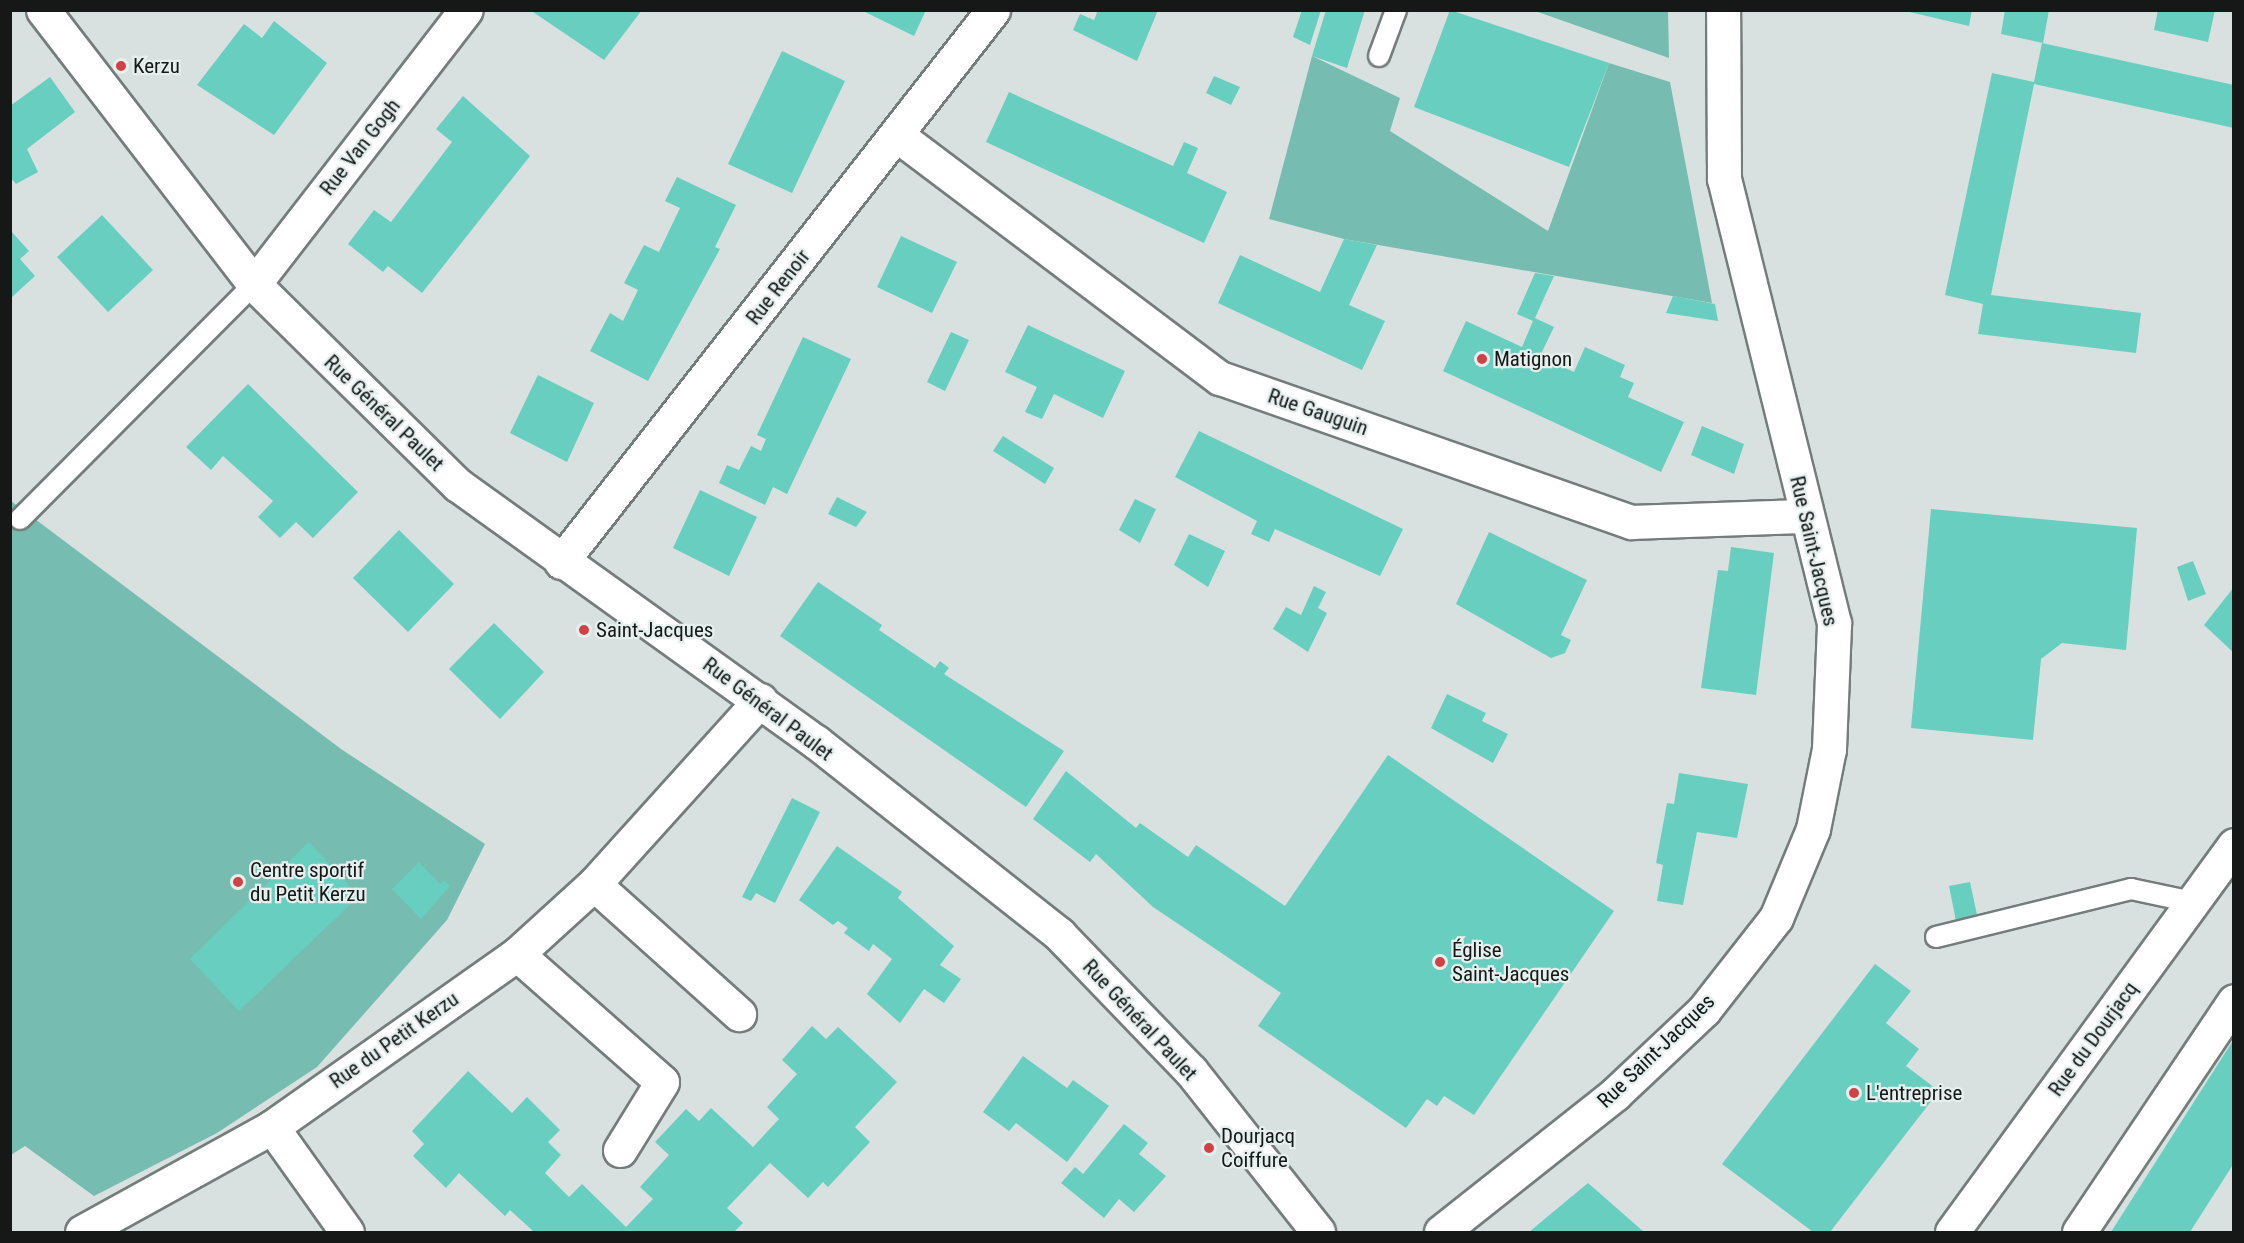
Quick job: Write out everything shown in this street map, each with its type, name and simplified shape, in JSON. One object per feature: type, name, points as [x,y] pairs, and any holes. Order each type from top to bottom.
[{"type":"street","name":"Rue Général Paulet","points":[[43,10],[254,284],[458,485],[561,562],[760,700],[1059,934],[1191,1071],[1318,1233]]},
{"type":"street","name":"Rue Van Gogh","points":[[254,284],[466,10]]},
{"type":"street","name":"Rue Renoir","points":[[561,562],[993,10]]},
{"type":"street","name":"Rue Saint-Jacques","points":[[1441,1233],[1615,1094],[1704,1010],[1776,918],[1813,829],[1829,749],[1834,623],[1724,178],[1723,10]]},
{"type":"street","name":"Rue Gauguin","points":[[897,135],[1220,378],[1632,522],[1807,516]]},
{"type":"street","name":"Rue du Petit Kerzu","points":[[82,1233],[272,1127],[517,954],[594,884],[760,700]]},
{"type":"street","name":"Rue du Dourjacq","points":[[1952,1233],[2234,845]]},
{"type":"street","points":[[594,884],[739,1014]]},
{"type":"street","points":[[517,954],[662,1082],[620,1150]]},
{"type":"street","points":[[2079,1233],[2234,1001]]},
{"type":"street","points":[[272,1127],[347,1233]]},
{"type":"lane","points":[[1379,56],[1396,10]]},
{"type":"lane","points":[[20,519],[254,284]]},
{"type":"lane","points":[[1936,937],[2131,889],[2192,902]]},
{"type":"green space","points":[[1535,11],[1668,11],[1669,58]]},
{"type":"green space","points":[[1312,56],[1400,98],[1390,131],[1548,231],[1609,63],[1670,82],[1712,303],[1344,239],[1269,219]]},
{"type":"green space","name":"Centre sportif du Petit Kerzu","points":[[11,501],[341,749],[485,844],[447,920],[317,1067],[217,1133],[94,1196],[25,1146],[11,1155]]},
{"type":"building","points":[[530,10],[642,10],[604,60]]},
{"type":"building","points":[[861,10],[926,10],[914,36]]},
{"type":"building","points":[[1098,10],[1158,10],[1137,61],[1073,30],[1080,14],[1094,20]]},
{"type":"building","points":[[1302,10],[1321,10],[1310,45],[1293,37]]},
{"type":"building","points":[[1326,10],[1365,10],[1347,68],[1312,56]]},
{"type":"building","points":[[1450,10],[1609,63],[1569,167],[1414,107]]},
{"type":"building","points":[[1901,10],[1972,10],[1969,26]]},
{"type":"building","points":[[2005,10],[2049,10],[2043,43],[2001,34]]},
{"type":"building","points":[[2158,10],[2215,10],[2208,42],[2154,30]]},
{"type":"building","points":[[274,21],[327,63],[274,135],[197,85],[244,24],[262,38]]},
{"type":"building","points":[[2042,43],[2234,85],[2234,128],[2034,84],[1991,295],[2141,313],[2136,353],[1978,334],[1983,304],[1945,295],[1992,73],[2034,82]]},
{"type":"building","points":[[782,51],[845,81],[792,193],[728,164]]},
{"type":"building","points":[[1214,76],[1240,87],[1231,105],[1206,93]]},
{"type":"building","points":[[50,77],[75,112],[27,149],[38,172],[16,184],[10,177],[10,106]]},
{"type":"building","points":[[1009,92],[1173,166],[1184,142],[1198,148],[1187,173],[1227,192],[1204,243],[986,142]]},
{"type":"building","points":[[463,96],[530,156],[422,293],[388,266],[383,272],[348,244],[374,210],[391,222],[452,142],[436,129]]},
{"type":"building","points":[[677,177],[736,205],[715,247],[720,249],[648,381],[590,351],[610,313],[623,321],[638,290],[624,283],[644,245],[659,252],[680,208],[665,201]]},
{"type":"building","points":[[102,215],[153,270],[108,312],[57,257]]},
{"type":"building","points":[[10,230],[29,251],[20,259],[35,276],[12,297]]},
{"type":"building","points":[[901,236],[957,262],[932,313],[877,287]]},
{"type":"building","points":[[1344,239],[1377,245],[1349,305],[1385,321],[1362,370],[1218,303],[1240,255],[1320,292]]},
{"type":"building","points":[[1535,273],[1554,276],[1535,318],[1554,327],[1540,356],[1574,372],[1585,347],[1625,365],[1620,377],[1634,383],[1628,397],[1684,422],[1661,472],[1443,371],[1466,321],[1522,347],[1533,321],[1517,314]]},
{"type":"building","points":[[1673,296],[1715,304],[1718,321],[1666,313]]},
{"type":"building","points":[[1028,325],[1125,371],[1103,418],[1054,394],[1042,419],[1025,412],[1037,387],[1005,372]]},
{"type":"building","points":[[951,332],[969,340],[945,391],[927,382]]},
{"type":"building","points":[[803,337],[851,359],[787,494],[773,487],[765,505],[719,483],[727,465],[739,470],[751,446],[761,451],[766,439],[757,435]]},
{"type":"building","points":[[538,375],[594,403],[567,462],[510,433]]},
{"type":"building","points":[[248,384],[358,492],[313,538],[296,522],[280,538],[258,517],[273,501],[223,456],[211,470],[186,447]]},
{"type":"building","points":[[1702,426],[1744,444],[1734,474],[1691,455]]},
{"type":"building","points":[[1199,431],[1403,529],[1380,576],[1275,529],[1269,542],[1251,534],[1257,521],[1175,477]]},
{"type":"building","points":[[1003,436],[1054,468],[1045,484],[993,451]]},
{"type":"building","points":[[700,490],[757,517],[729,576],[673,548]]},
{"type":"building","points":[[837,497],[867,512],[856,527],[828,514]]},
{"type":"building","points":[[1135,499],[1156,509],[1140,543],[1119,530]]},
{"type":"building","points":[[1931,509],[2137,528],[2126,650],[2062,643],[2041,659],[2033,740],[1911,728]]},
{"type":"building","points":[[399,530],[454,584],[408,632],[353,578]]},
{"type":"building","points":[[1489,532],[1587,580],[1561,635],[1571,640],[1565,653],[1551,658],[1456,604]]},
{"type":"building","points":[[1189,534],[1225,551],[1208,587],[1174,565]]},
{"type":"building","points":[[1731,547],[1774,553],[1756,695],[1701,688],[1718,570],[1728,571]]},
{"type":"building","points":[[2193,561],[2206,594],[2188,601],[2177,567]]},
{"type":"building","points":[[818,582],[882,625],[879,630],[935,668],[940,661],[949,668],[944,674],[1064,751],[1026,807],[780,636]]},
{"type":"building","points":[[1314,586],[1326,592],[1318,608],[1327,613],[1308,652],[1273,629],[1286,607],[1301,615]]},
{"type":"building","points":[[2234,587],[2234,653],[2204,625]]},
{"type":"building","points":[[494,623],[544,672],[500,719],[449,669]]},
{"type":"building","points":[[1447,694],[1486,713],[1482,721],[1508,734],[1493,763],[1431,728]]},
{"type":"building","name":"Église Saint-Jacques","points":[[1388,755],[1614,911],[1474,1115],[1444,1096],[1437,1106],[1427,1099],[1406,1128],[1258,1026],[1281,993],[1153,907],[1096,854],[1090,862],[1033,819],[1066,771],[1136,828],[1140,823],[1188,857],[1196,845],[1285,906]]},
{"type":"building","points":[[1679,773],[1748,784],[1737,838],[1697,832],[1683,905],[1657,901],[1663,865],[1656,863],[1667,803],[1674,804]]},
{"type":"building","points":[[792,798],[820,812],[775,903],[756,893],[751,901],[742,897]]},
{"type":"building","points":[[309,842],[359,896],[239,1011],[190,959]]},
{"type":"building","points":[[837,846],[902,892],[898,898],[954,946],[940,965],[961,979],[944,1003],[924,989],[900,1023],[867,994],[892,959],[873,944],[869,951],[844,933],[848,928],[838,921],[833,925],[799,900]]},
{"type":"building","points":[[419,862],[440,884],[444,880],[450,886],[421,919],[392,889]]},
{"type":"building","points":[[1970,882],[1977,915],[1956,921],[1949,886]]},
{"type":"building","points":[[1875,964],[1911,991],[1886,1023],[1919,1049],[1906,1066],[1939,1091],[1830,1232],[1813,1232],[1722,1164]]},
{"type":"building","points":[[812,1026],[826,1039],[838,1027],[897,1082],[855,1127],[870,1142],[828,1187],[823,1182],[808,1198],[770,1163],[727,1208],[743,1223],[734,1232],[534,1232],[510,1210],[505,1216],[459,1173],[446,1188],[413,1156],[424,1144],[412,1131],[468,1071],[512,1113],[527,1097],[560,1130],[548,1142],[561,1155],[545,1173],[569,1197],[582,1184],[626,1227],[653,1199],[640,1187],[669,1155],[655,1142],[686,1109],[699,1121],[711,1108],[753,1147],[779,1119],[767,1107],[797,1074],[782,1060]]},
{"type":"building","points":[[2234,1039],[2234,1163],[2190,1232],[2111,1232]]},
{"type":"building","points":[[1023,1056],[1067,1088],[1073,1080],[1109,1106],[1067,1162],[1016,1123],[1009,1131],[983,1112]]},
{"type":"building","points":[[1124,1124],[1148,1143],[1139,1154],[1166,1176],[1134,1212],[1119,1199],[1104,1218],[1061,1183],[1075,1167],[1083,1174]]},
{"type":"building","points":[[1588,1183],[1644,1232],[1529,1232]]},
{"type":"place","name":"Kerzu","points":[[121,66]]},
{"type":"place","name":"Matignon","points":[[1482,359]]},
{"type":"place","name":"Saint-Jacques","points":[[584,630]]},
{"type":"place","name":"Centre sportif du Petit Kerzu","points":[[238,882]]},
{"type":"place","name":"Église Saint-Jacques","points":[[1440,962]]},
{"type":"place","name":"L'entreprise","points":[[1854,1093]]},
{"type":"place","name":"Dourjacq Coiffure","points":[[1209,1148]]}]
